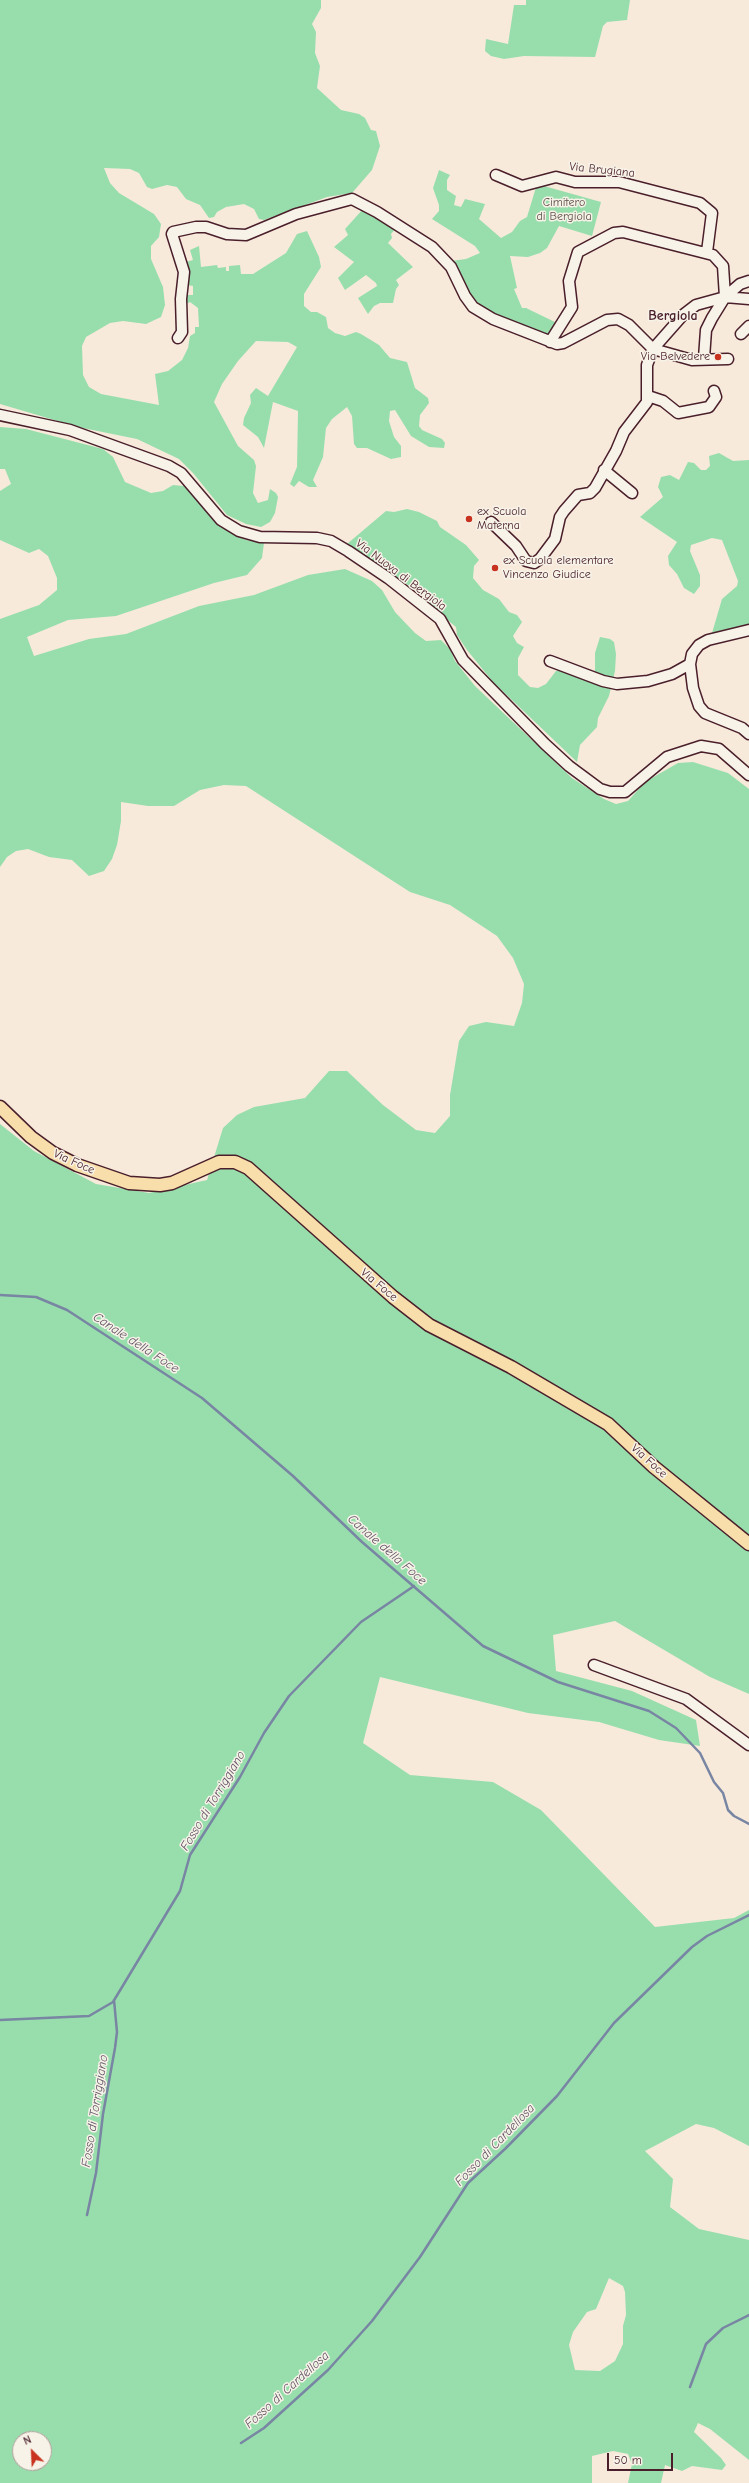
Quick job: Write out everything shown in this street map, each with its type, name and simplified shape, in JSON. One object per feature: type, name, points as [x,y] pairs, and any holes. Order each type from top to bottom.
[{"type":"main road","name":"Via Foce","points":[[0,1107],[31,1137],[53,1153],[77,1165],[129,1183],[160,1185],[172,1183],[219,1162],[235,1162],[248,1168],[376,1283],[429,1325],[511,1367],[608,1424],[654,1467],[749,1544]]},
{"type":"street","name":"Via Brugiana","points":[[496,175],[522,186],[556,177],[575,182],[619,182],[700,203],[712,213],[707,252]]},
{"type":"street","points":[[178,338],[182,332],[181,299],[184,272],[172,234],[178,229],[206,227],[228,234],[246,235],[296,214],[342,200],[357,201],[417,236],[440,254],[451,267],[465,296],[473,307],[493,319],[550,342],[564,342],[614,319],[629,325],[653,349],[692,360],[704,358],[728,359]]},
{"type":"street","points":[[550,342],[572,307],[569,281],[578,252],[619,232],[707,252],[717,257],[723,266],[725,297]]},
{"type":"street","points":[[704,358],[706,330],[725,297],[740,284],[749,280]]},
{"type":"street","points":[[491,522],[516,546],[526,560],[534,562],[540,559],[555,539],[564,511],[578,494],[590,493],[624,432],[647,402],[647,365],[653,349],[691,308],[708,300],[725,297],[749,299]]},
{"type":"street","points":[[742,334],[749,326]]},
{"type":"street","points":[[648,396],[663,401],[678,413],[709,407],[716,397],[714,391]]},
{"type":"street","name":"Via Nuova di Bergiola","points":[[0,415],[70,430],[169,466],[181,473],[221,520],[238,531],[260,537],[317,538],[331,541],[348,551],[388,578],[440,619],[463,660],[545,744],[569,766],[600,789],[610,792],[625,792],[667,757],[701,746],[718,749],[749,775]]},
{"type":"street","points":[[604,470],[632,493]]},
{"type":"street","points":[[749,630],[708,640],[698,645],[692,654],[690,664],[693,688],[702,710],[711,716],[742,728],[749,734]]},
{"type":"street","points":[[550,661],[603,681],[617,684],[648,682],[672,674],[690,664]]},
{"type":"street","points":[[594,1665],[686,1699],[749,1745]]},
{"type":"green space","points":[[0,0],[321,0],[321,8],[312,24],[316,32],[315,53],[320,66],[317,88],[341,110],[359,114],[365,118],[371,130],[376,131],[380,146],[372,170],[352,193],[327,197],[264,220],[259,219],[254,209],[244,204],[226,207],[217,212],[214,217],[209,218],[200,205],[186,199],[177,187],[167,185],[152,189],[147,187],[139,173],[130,169],[104,168],[110,183],[119,193],[154,214],[161,224],[159,237],[151,246],[151,259],[163,287],[165,305],[161,317],[146,324],[123,321],[110,323],[86,337],[82,346],[83,375],[89,387],[101,394],[159,405],[155,374],[168,371],[182,360],[188,348],[190,336],[195,333],[195,327],[199,327],[198,308],[190,302],[184,305],[183,300],[188,295],[193,295],[193,286],[187,285],[186,262],[193,260],[190,250],[199,246],[201,267],[217,265],[218,268],[226,267],[226,271],[229,271],[229,266],[240,265],[241,274],[253,274],[286,253],[297,234],[307,231],[319,257],[321,267],[304,294],[304,306],[311,312],[317,312],[326,317],[328,328],[335,333],[345,336],[356,332],[361,334],[379,345],[390,358],[407,362],[415,388],[428,398],[429,403],[420,415],[419,426],[422,430],[442,439],[445,443],[444,448],[429,447],[411,436],[395,410],[390,411],[389,421],[394,437],[401,446],[401,457],[391,459],[367,448],[357,448],[354,444],[352,416],[347,407],[332,419],[326,428],[323,457],[313,480],[317,487],[309,487],[299,481],[294,487],[290,484],[297,467],[298,411],[273,402],[264,448],[258,437],[243,425],[244,418],[251,403],[250,395],[256,388],[268,396],[297,347],[288,342],[256,341],[238,361],[222,384],[214,402],[238,446],[254,460],[256,466],[253,493],[258,503],[268,500],[270,489],[276,493],[278,497],[275,513],[270,522],[261,527],[246,524],[227,515],[193,473],[179,459],[137,439],[78,427],[0,404]]},
{"type":"green space","points":[[526,0],[630,0],[627,20],[607,22],[603,26],[595,57],[524,56],[504,59],[491,56],[485,51],[486,39],[508,44],[514,5],[526,5]]},
{"type":"green space","name":"Cimitero di Bergiola","points":[[439,170],[450,175],[447,180],[447,190],[456,196],[454,205],[461,207],[465,199],[485,204],[479,219],[501,238],[512,232],[520,221],[527,217],[537,184],[601,202],[592,236],[559,226],[547,248],[540,253],[528,257],[510,256],[517,288],[514,289],[522,308],[526,308],[557,323],[548,339],[499,319],[468,295],[451,261],[466,259],[480,253],[475,246],[432,219],[439,211],[439,205],[433,188]]},
{"type":"green space","points":[[364,208],[396,228],[391,234],[392,238],[388,243],[413,267],[396,280],[399,285],[396,289],[393,303],[380,303],[374,306],[368,314],[358,298],[377,286],[376,283],[366,275],[345,290],[338,278],[354,262],[334,247],[348,235],[345,229]]},
{"type":"green space","points":[[0,427],[26,429],[103,449],[113,457],[125,482],[151,493],[163,491],[173,485],[184,486],[194,494],[216,522],[225,529],[246,540],[264,543],[262,558],[247,575],[214,583],[116,616],[68,620],[27,637],[34,656],[89,639],[126,634],[199,606],[254,595],[308,575],[345,569],[372,581],[382,590],[395,612],[415,633],[426,641],[441,640],[450,649],[455,661],[475,686],[572,778],[604,799],[616,804],[628,801],[645,782],[678,763],[693,762],[728,773],[749,789],[749,1694],[710,1677],[615,1621],[553,1635],[556,1671],[632,1691],[696,1720],[700,1746],[659,1740],[599,1722],[528,1713],[380,1677],[363,1743],[410,1775],[493,1782],[541,1810],[655,1927],[734,1918],[749,1910],[749,2146],[714,2128],[696,2124],[645,2151],[673,2179],[670,2207],[699,2229],[749,2240],[749,2460],[710,2429],[698,2423],[694,2432],[721,2458],[726,2465],[722,2470],[692,2466],[682,2471],[665,2465],[661,2483],[628,2483],[632,2464],[628,2454],[613,2451],[592,2456],[592,2483],[0,2483],[0,1124],[34,1151],[96,1184],[149,1193],[207,1180],[223,1128],[237,1115],[254,1107],[305,1098],[329,1071],[347,1071],[383,1105],[416,1130],[435,1133],[450,1116],[450,1095],[459,1041],[469,1026],[486,1022],[514,1026],[522,1003],[524,984],[513,958],[497,936],[450,905],[410,892],[246,786],[224,785],[200,790],[174,806],[148,806],[121,802],[121,821],[117,845],[112,859],[104,871],[89,876],[72,860],[49,857],[28,849],[16,851],[7,857],[0,867],[0,619],[39,605],[57,590],[57,578],[48,556],[39,549],[29,553],[0,540],[0,491],[11,484],[5,469],[0,469]],"holes":[[[609,2278],[623,2286],[625,2292],[626,2315],[623,2326],[623,2344],[615,2361],[600,2371],[575,2370],[569,2345],[573,2332],[587,2312],[596,2309]]]},
{"type":"green space","points":[[719,453],[733,461],[749,460],[749,624],[712,633],[722,599],[737,586],[738,581],[722,540],[712,538],[691,545],[690,551],[700,575],[700,586],[694,594],[684,588],[677,574],[669,565],[668,556],[677,542],[640,517],[663,497],[658,487],[661,477],[670,475],[679,480],[688,462],[694,463],[701,470],[706,470],[710,466],[709,456]]},
{"type":"green space","points":[[407,509],[419,512],[437,521],[440,527],[466,545],[479,560],[474,566],[473,578],[483,590],[499,599],[509,612],[517,615],[522,622],[513,636],[517,643],[524,647],[518,658],[518,675],[530,687],[538,688],[546,684],[556,671],[565,670],[590,677],[595,670],[595,653],[600,637],[610,639],[614,642],[616,654],[615,671],[609,696],[598,718],[597,727],[580,745],[577,762],[493,682],[467,650],[457,635],[456,627],[428,604],[431,598],[396,578],[347,544],[386,511],[394,512]]},
{"type":"waterway","name":"Canale della Foce","points":[[0,1295],[36,1297],[67,1310],[202,1398],[293,1476],[362,1542],[483,1646],[558,1682],[649,1711],[676,1728],[700,1753],[714,1782],[723,1793],[728,1810],[734,1816],[749,1824]]},
{"type":"waterway","name":"Fosso di Torriggiano","points":[[0,2020],[89,2016],[113,2002],[180,1891],[190,1855],[240,1777],[264,1733],[289,1696],[361,1622],[414,1586]]},
{"type":"waterway","name":"Fosso di Cardellosa","points":[[241,2443],[264,2428],[328,2370],[372,2321],[420,2257],[468,2183],[506,2148],[557,2096],[614,2023],[692,1947],[707,1936],[749,1915]]},
{"type":"waterway","name":"Fosso di Torriggiano","points":[[87,2215],[96,2173],[103,2114],[115,2048],[117,2032],[114,2000]]},
{"type":"waterway","points":[[690,2387],[706,2344],[723,2328],[749,2315]]},
{"type":"place","name":"Via Belvedere","points":[[718,357]]},
{"type":"place","name":"ex Scuola Materna","points":[[469,519]]},
{"type":"place","name":"ex Scuola elementare Vincenzo Giudice","points":[[495,568]]},
{"type":"district","name":"Bergiola","points":[[673,316]]}]
